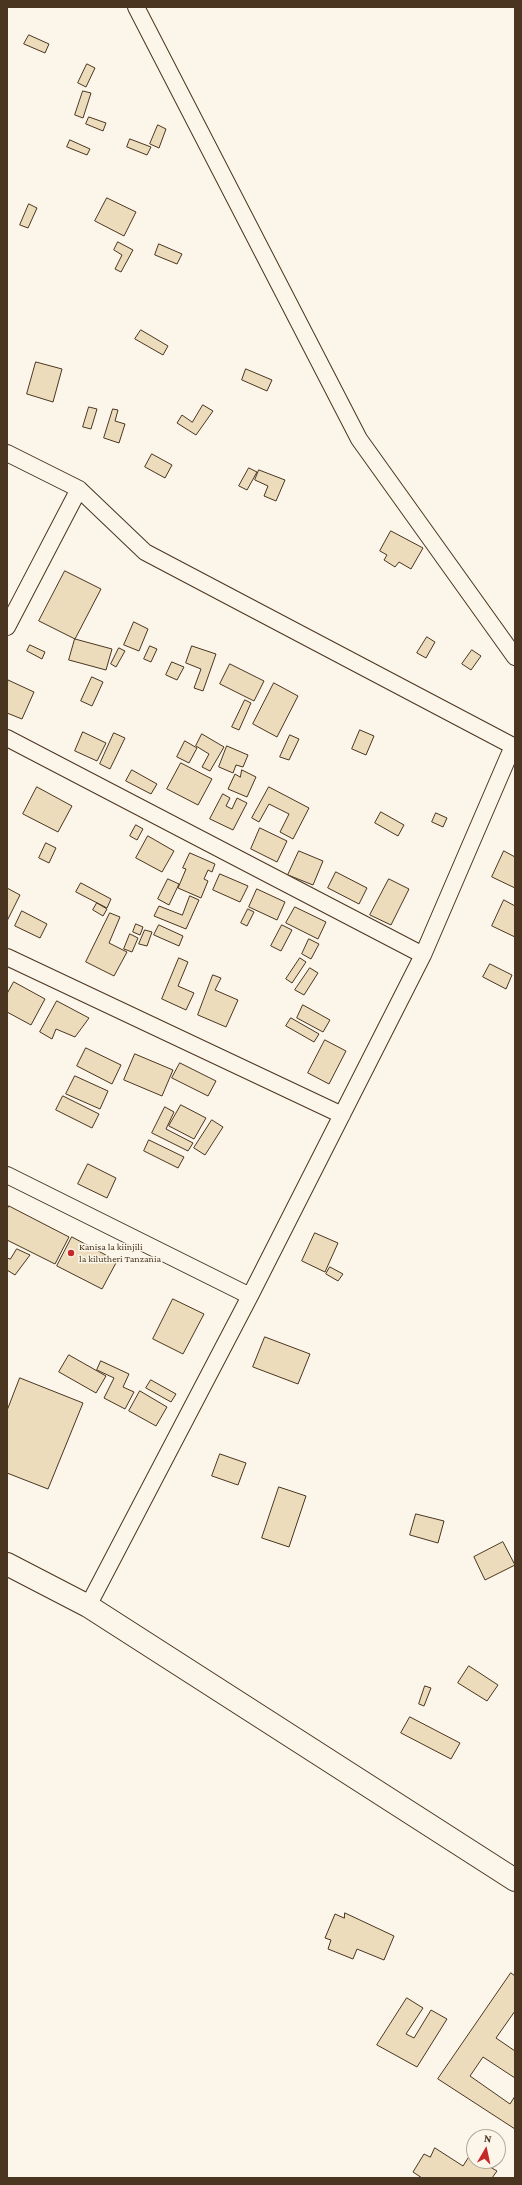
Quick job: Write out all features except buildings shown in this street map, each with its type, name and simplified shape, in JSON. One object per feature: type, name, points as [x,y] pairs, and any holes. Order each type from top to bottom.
[{"type":"street","points":[[136,7],[358,439],[515,658]]},
{"type":"street","points":[[7,454],[79,489],[145,552],[513,746],[423,955],[250,1296],[88,1606]]},
{"type":"street","points":[[7,627],[79,489]]},
{"type":"street","points":[[7,738],[423,955]]},
{"type":"street","points":[[7,957],[342,1115]]},
{"type":"street","points":[[7,1175],[250,1296]]},
{"type":"street","points":[[7,1564],[88,1606],[515,1880]]},
{"type":"place","name":"Kanisa la kiinjili la kilutheri Tanzania","points":[[71,1253]]}]
